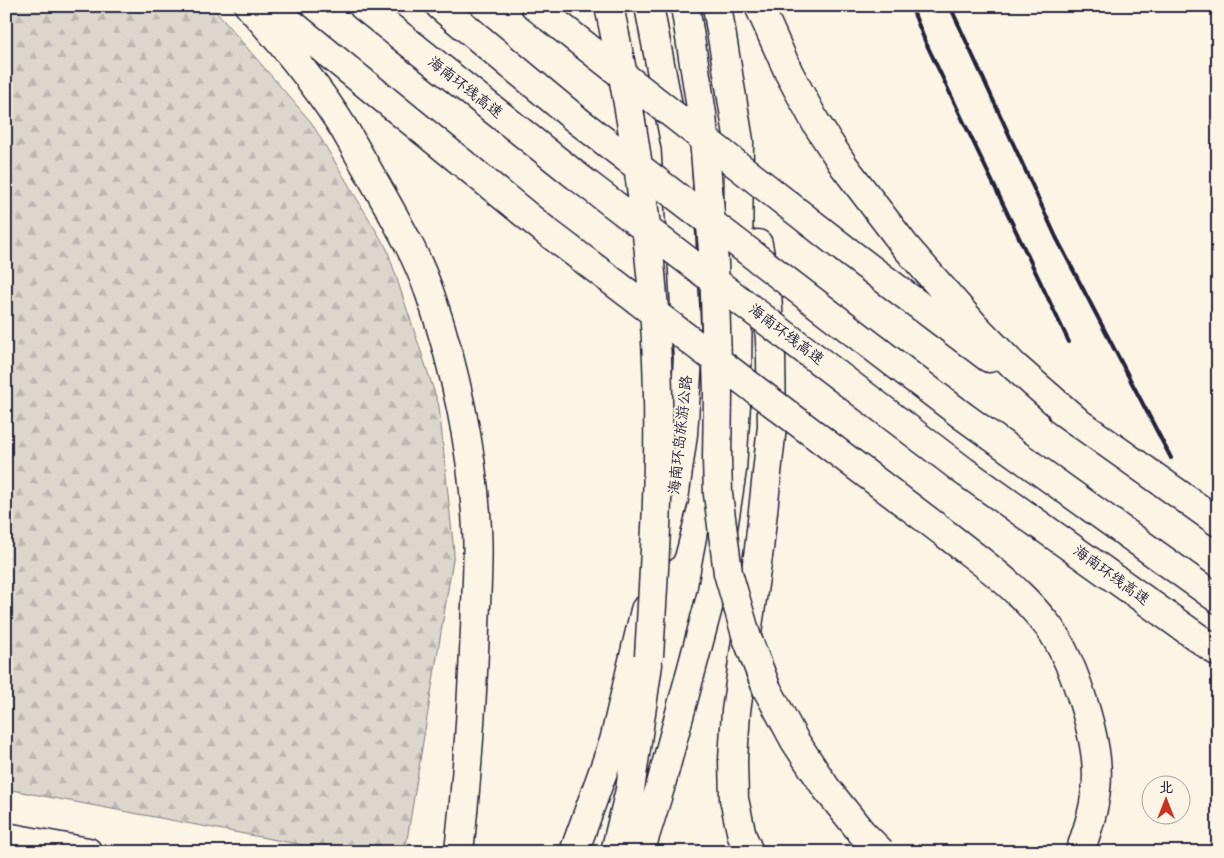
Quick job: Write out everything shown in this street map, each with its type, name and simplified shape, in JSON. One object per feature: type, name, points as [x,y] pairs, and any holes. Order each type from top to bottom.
[{"type":"main road","points":[[249,6],[281,43],[345,131],[409,244],[426,284],[446,345],[455,382],[472,480],[477,530],[474,660],[459,852]]},
{"type":"main road","points":[[270,6],[546,231],[947,535],[1018,593],[1049,628],[1070,668],[1084,706],[1095,747],[1097,788],[1080,852]]},
{"type":"main road","name":"海南环线高速","points":[[363,6],[574,174],[965,472],[1218,652]]},
{"type":"main road","points":[[440,6],[577,120],[963,416],[1218,599]]},
{"type":"main road","points":[[609,6],[633,126],[643,200],[657,361],[658,446],[656,540],[649,656],[630,790],[615,852]]},
{"type":"main road","points":[[630,6],[681,238]]},
{"type":"main road","name":"海南环岛旅游公路","points":[[574,852],[614,740],[674,499],[683,434],[688,359],[676,148],[649,6]]},
{"type":"main road","points":[[685,6],[702,114],[713,243],[718,394],[718,494],[728,573],[747,638],[757,664],[767,689],[790,732],[826,788],[862,833],[881,852]]},
{"type":"main road","points":[[717,6],[767,294],[771,396],[772,426],[760,549],[736,711],[732,760],[734,798],[742,836],[750,852]]},
{"type":"main road","points":[[758,6],[789,73],[816,123],[844,166],[905,246],[938,286],[1000,352],[1077,421]]},
{"type":"main road","points":[[542,12],[956,335],[1218,522]]},
{"type":"main road","points":[[640,852],[660,788],[711,596],[732,470],[737,388],[739,141]]},
{"type":"main road","points":[[6,837],[88,852]]},
{"type":"green space","points":[[6,6],[211,6],[311,122],[387,249],[439,406],[454,553],[405,852],[340,852],[6,789]]},
{"type":"railway","points":[[911,6],[925,41],[1069,342]]},
{"type":"railway","points":[[950,6],[1056,237],[1171,458]]}]
